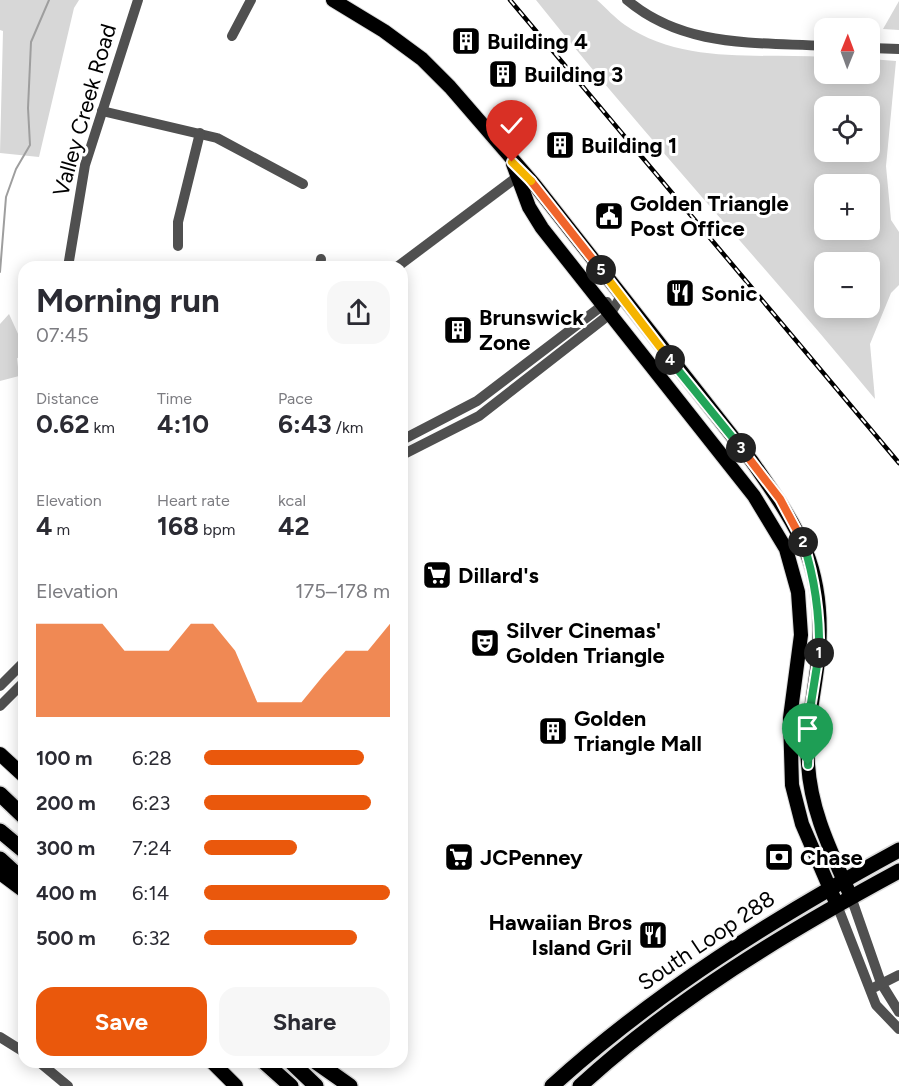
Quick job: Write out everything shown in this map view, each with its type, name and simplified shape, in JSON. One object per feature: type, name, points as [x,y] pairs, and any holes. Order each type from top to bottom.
[{"type":"highway","points":[[0,794],[18,811]]},
{"type":"highway","points":[[0,831],[18,846]]},
{"type":"highway","name":"South Loop 288","points":[[552,1086],[634,1016],[717,956],[829,888],[899,850]]},
{"type":"highway","points":[[0,859],[18,876]]},
{"type":"highway","name":"South Loop 288","points":[[580,1086],[645,1031],[733,968],[844,901],[899,871]]},
{"type":"highway","points":[[634,1016],[645,1031]]},
{"type":"highway","points":[[271,1068],[291,1086]]},
{"type":"highway","points":[[297,1068],[316,1086]]},
{"type":"highway","points":[[325,1068],[352,1086]]},
{"type":"main road","points":[[333,0],[422,59],[473,112],[512,162],[534,184],[751,460],[780,499],[796,526],[807,551],[815,580],[820,613],[819,642],[808,722],[810,788],[825,842],[843,880],[844,901]]},
{"type":"main road","points":[[512,162],[529,207],[542,228],[768,515],[790,558],[800,604],[801,639],[790,718],[791,775],[796,806],[829,888],[844,901]]},
{"type":"main road","points":[[801,639],[819,642]]},
{"type":"main road","points":[[790,718],[793,726],[796,772],[803,783],[810,788]]},
{"type":"main road","points":[[0,754],[18,770]]},
{"type":"main road","points":[[0,873],[18,886]]},
{"type":"main road","points":[[218,1068],[236,1086]]},
{"type":"main road","points":[[330,1068],[352,1086]]},
{"type":"street","name":"Valley Creek Road","points":[[69,261],[79,193],[102,111],[138,0]]},
{"type":"street","points":[[232,36],[252,0]]},
{"type":"street","points":[[627,0],[672,29],[713,40],[814,45]]},
{"type":"street","points":[[880,48],[899,49]]},
{"type":"street","points":[[102,111],[200,134],[237,146],[303,184]]},
{"type":"street","points":[[178,246],[178,222],[200,134]]},
{"type":"street","points":[[406,261],[517,177]]},
{"type":"street","points":[[408,452],[479,417],[532,376],[621,296]]},
{"type":"street","points":[[408,437],[477,400],[607,308]]},
{"type":"street","points":[[529,361],[541,368]]},
{"type":"street","points":[[529,361],[532,376]]},
{"type":"street","points":[[0,686],[18,668]]},
{"type":"street","points":[[0,706],[18,688]]},
{"type":"street","points":[[844,901],[881,983],[899,1012]]},
{"type":"street","points":[[844,901],[870,990],[881,1012],[899,1029]]},
{"type":"street","points":[[870,990],[899,975]]},
{"type":"street","points":[[0,1037],[18,1048]]},
{"type":"street","points":[[46,1068],[68,1086]]},
{"type":"shaded area","points":[[0,0],[79,0],[74,8],[39,157],[0,153],[3,31],[0,30]]},
{"type":"shaded area","points":[[536,0],[597,0],[625,25],[648,38],[696,52],[748,56],[814,57],[814,84],[880,84],[880,60],[896,61],[886,166],[891,220],[899,232],[899,285],[891,293],[870,344],[875,399],[791,299],[662,151]]},
{"type":"shaded area","points":[[899,1],[899,30],[883,29]]},
{"type":"shaded area","points":[[9,314],[18,334],[18,376],[0,381],[0,324]]},
{"type":"waterway","points":[[0,272],[6,197],[16,169],[30,145],[28,108],[31,42],[49,0]]},
{"type":"railway","points":[[510,0],[899,463]]},
{"type":"place","name":"Building 4","points":[[466,41]]},
{"type":"place","name":"Building 3","points":[[503,74]]},
{"type":"place","name":"Building 1","points":[[560,145]]},
{"type":"place","name":"Golden Triangle Post Office","points":[[609,216]]},
{"type":"place","name":"Sonic","points":[[680,293]]},
{"type":"place","name":"Brunswick Zone","points":[[458,330]]},
{"type":"place","name":"Dillard's","points":[[437,575]]},
{"type":"place","name":"Silver Cinemas' Golden Triangle","points":[[485,643]]},
{"type":"place","name":"Golden Triangle Mall","points":[[553,731]]},
{"type":"place","name":"JCPenney","points":[[459,857]]},
{"type":"place","name":"Chase","points":[[779,857]]},
{"type":"place","name":"Hawaiian Bros Island Gril","points":[[653,935]]},
{"type":"route","points":[[512,162],[534,184],[647,331],[751,460],[780,499],[801,535],[811,563],[820,613],[819,651],[808,722],[808,765]]}]
